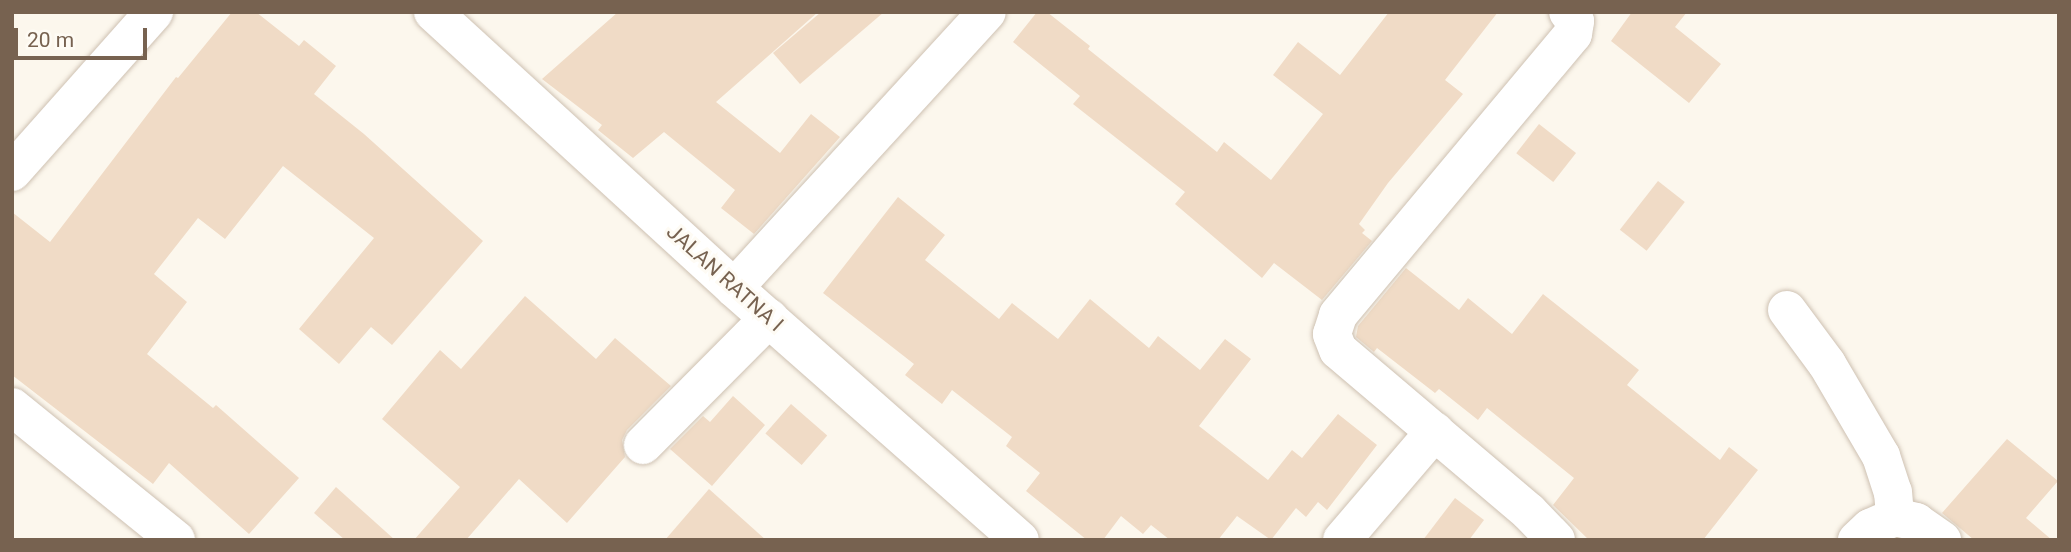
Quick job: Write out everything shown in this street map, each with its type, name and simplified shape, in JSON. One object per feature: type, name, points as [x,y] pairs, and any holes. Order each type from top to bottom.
[{"type":"street","points":[[12,172],[154,12]]},
{"type":"street","name":"JALAN RATNA I","points":[[433,12],[734,288],[1020,540]]},
{"type":"street","points":[[734,288],[987,12]]},
{"type":"street","points":[[1556,540],[1435,431],[1338,350],[1333,341],[1333,324],[1573,34],[1572,17]]},
{"type":"street","points":[[1787,310],[1827,364],[1881,456],[1893,492],[1895,517]]},
{"type":"street","points":[[643,445],[769,318]]},
{"type":"street","points":[[12,407],[176,540]]},
{"type":"street","points":[[1342,540],[1435,431]]},
{"type":"street","points":[[1857,540],[1870,528],[1895,517],[1916,522],[1942,540]]},
{"type":"building","points":[[232,12],[256,12],[299,46],[304,40],[336,66],[314,94],[364,134],[483,241],[392,345],[371,327],[339,364],[299,329],[374,238],[283,166],[225,239],[198,218],[154,274],[187,302],[147,354],[213,408],[216,405],[299,478],[249,534],[169,463],[153,484],[12,375],[12,212],[50,242],[176,77],[178,78]]},
{"type":"building","points":[[618,12],[818,12],[716,102],[780,153],[811,114],[840,137],[754,234],[721,208],[735,190],[664,132],[633,158],[598,130],[602,125],[542,79]]},
{"type":"building","points":[[821,12],[884,12],[800,84],[773,53]]},
{"type":"building","points":[[1037,12],[1047,12],[1090,46],[1088,49],[1217,152],[1224,142],[1271,180],[1323,114],[1273,75],[1298,42],[1340,75],[1389,12],[1498,12],[1445,80],[1463,94],[1388,183],[1359,224],[1365,230],[1362,233],[1372,241],[1322,300],[1274,263],[1262,278],[1175,204],[1185,192],[1073,104],[1080,96],[1013,42]]},
{"type":"building","points":[[1632,12],[1687,12],[1675,27],[1721,64],[1689,103],[1611,41]]},
{"type":"building","points":[[1539,124],[1576,153],[1553,182],[1516,153]]},
{"type":"building","points":[[1658,181],[1685,202],[1647,251],[1620,230]]},
{"type":"building","points":[[898,197],[945,235],[925,260],[999,319],[1012,303],[1058,339],[1090,299],[1149,348],[1158,336],[1200,370],[1225,339],[1251,359],[1199,426],[1268,480],[1292,450],[1302,458],[1338,414],[1377,445],[1327,510],[1318,502],[1306,517],[1296,508],[1271,540],[1237,516],[1218,540],[1170,540],[1151,525],[1143,534],[1121,516],[1103,540],[1087,540],[1026,491],[1040,473],[1006,446],[1012,437],[952,390],[942,404],[905,375],[914,364],[823,293]]},
{"type":"building","points":[[1406,268],[1459,310],[1468,298],[1512,334],[1543,294],[1639,370],[1627,385],[1720,460],[1729,447],[1758,470],[1703,540],[1589,540],[1553,505],[1574,478],[1487,408],[1478,420],[1439,389],[1435,393],[1377,348],[1374,352],[1356,337],[1358,326]]},
{"type":"building","points":[[525,296],[596,359],[615,338],[671,386],[627,430],[622,440],[625,457],[567,523],[519,479],[466,540],[414,540],[460,487],[382,419],[440,350],[461,369]]},
{"type":"building","points":[[733,396],[765,425],[712,486],[670,449],[703,416],[710,422]]},
{"type":"building","points":[[791,404],[827,435],[802,465],[765,433]]},
{"type":"building","points":[[2007,439],[2058,481],[2026,518],[2052,540],[1974,540],[1942,513]]},
{"type":"building","points":[[336,487],[395,540],[345,540],[314,513]]},
{"type":"building","points":[[709,489],[766,540],[665,540]]},
{"type":"building","points":[[1455,498],[1484,520],[1469,540],[1423,540]]}]
